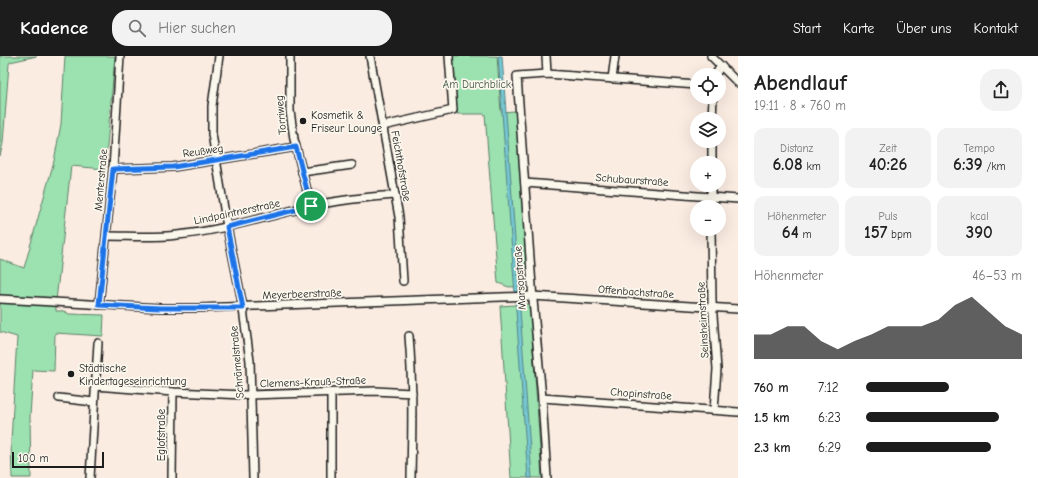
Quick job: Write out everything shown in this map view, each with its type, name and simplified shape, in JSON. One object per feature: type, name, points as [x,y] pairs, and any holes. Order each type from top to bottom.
[{"type":"street","name":"Menterstraße","points":[[99,305],[113,169],[120,56]]},
{"type":"street","name":"Schrämelstraße","points":[[219,56],[212,106],[212,134],[227,227],[243,308],[250,361],[253,478]]},
{"type":"street","name":"Torriweg","points":[[290,56],[290,111],[296,147],[311,206]]},
{"type":"street","name":"Feichthofstraße","points":[[370,56],[399,217],[403,281]]},
{"type":"street","points":[[383,126],[453,110],[449,56]]},
{"type":"street","points":[[546,56],[547,74],[690,85]]},
{"type":"street","points":[[612,79],[615,56]]},
{"type":"street","points":[[711,56],[738,83]]},
{"type":"street","name":"Marsopstraße","points":[[547,74],[517,76],[532,296],[542,398],[547,478]]},
{"type":"street","name":"Reußweg","points":[[113,169],[173,167],[296,147]]},
{"type":"street","points":[[302,172],[352,165]]},
{"type":"street","name":"Schubaurstraße","points":[[525,183],[738,199]]},
{"type":"street","points":[[711,192],[711,197]]},
{"type":"street","name":"Lindpaintnerstraße","points":[[107,236],[134,237],[177,235],[227,227],[311,206],[348,199],[395,195]]},
{"type":"street","name":"Seinsheimstraße","points":[[711,236],[712,308],[717,369],[714,410]]},
{"type":"street","name":"Meyerbeerstraße","points":[[0,299],[160,308],[243,308],[532,296]]},
{"type":"street","name":"Offenbachstraße","points":[[532,296],[738,309]]},
{"type":"street","points":[[409,336],[412,362],[411,478]]},
{"type":"street","points":[[90,478],[98,344]]},
{"type":"street","name":"Clemens-Krauß-Straße","points":[[96,386],[173,392],[252,395],[375,391],[412,393]]},
{"type":"street","name":"Eglofstraße","points":[[172,478],[173,392]]},
{"type":"street","points":[[331,393],[331,478]]},
{"type":"street","points":[[59,398],[94,402]]},
{"type":"street","name":"Chopinstraße","points":[[542,398],[738,412]]},
{"type":"green space","points":[[0,56],[37,56],[10,62],[9,64],[3,143],[0,156]]},
{"type":"green space","points":[[65,56],[115,56],[105,169],[71,166],[56,301],[56,311],[64,311],[69,314],[104,315],[103,336],[55,333],[54,371],[33,370],[30,416],[31,478],[12,478],[11,442],[17,337],[0,332],[0,259],[24,268],[54,161],[61,124]]},
{"type":"green space","name":"Am Durchblick","points":[[453,56],[497,56],[501,112],[516,111],[529,286],[509,287],[498,283],[485,114],[457,114]]},
{"type":"green space","points":[[530,304],[542,478],[511,478],[500,306]]},
{"type":"water","points":[[498,56],[502,56],[532,478],[528,478]]},
{"type":"place","name":"Kosmetik & Friseur Lounge","points":[[303,121]]},
{"type":"place","name":"Städtische Kindertageseinrichtung","points":[[71,374]]},
{"type":"route","points":[[296,147],[311,206],[227,227],[243,308],[160,308],[99,305],[113,169],[173,167],[296,147]]}]
